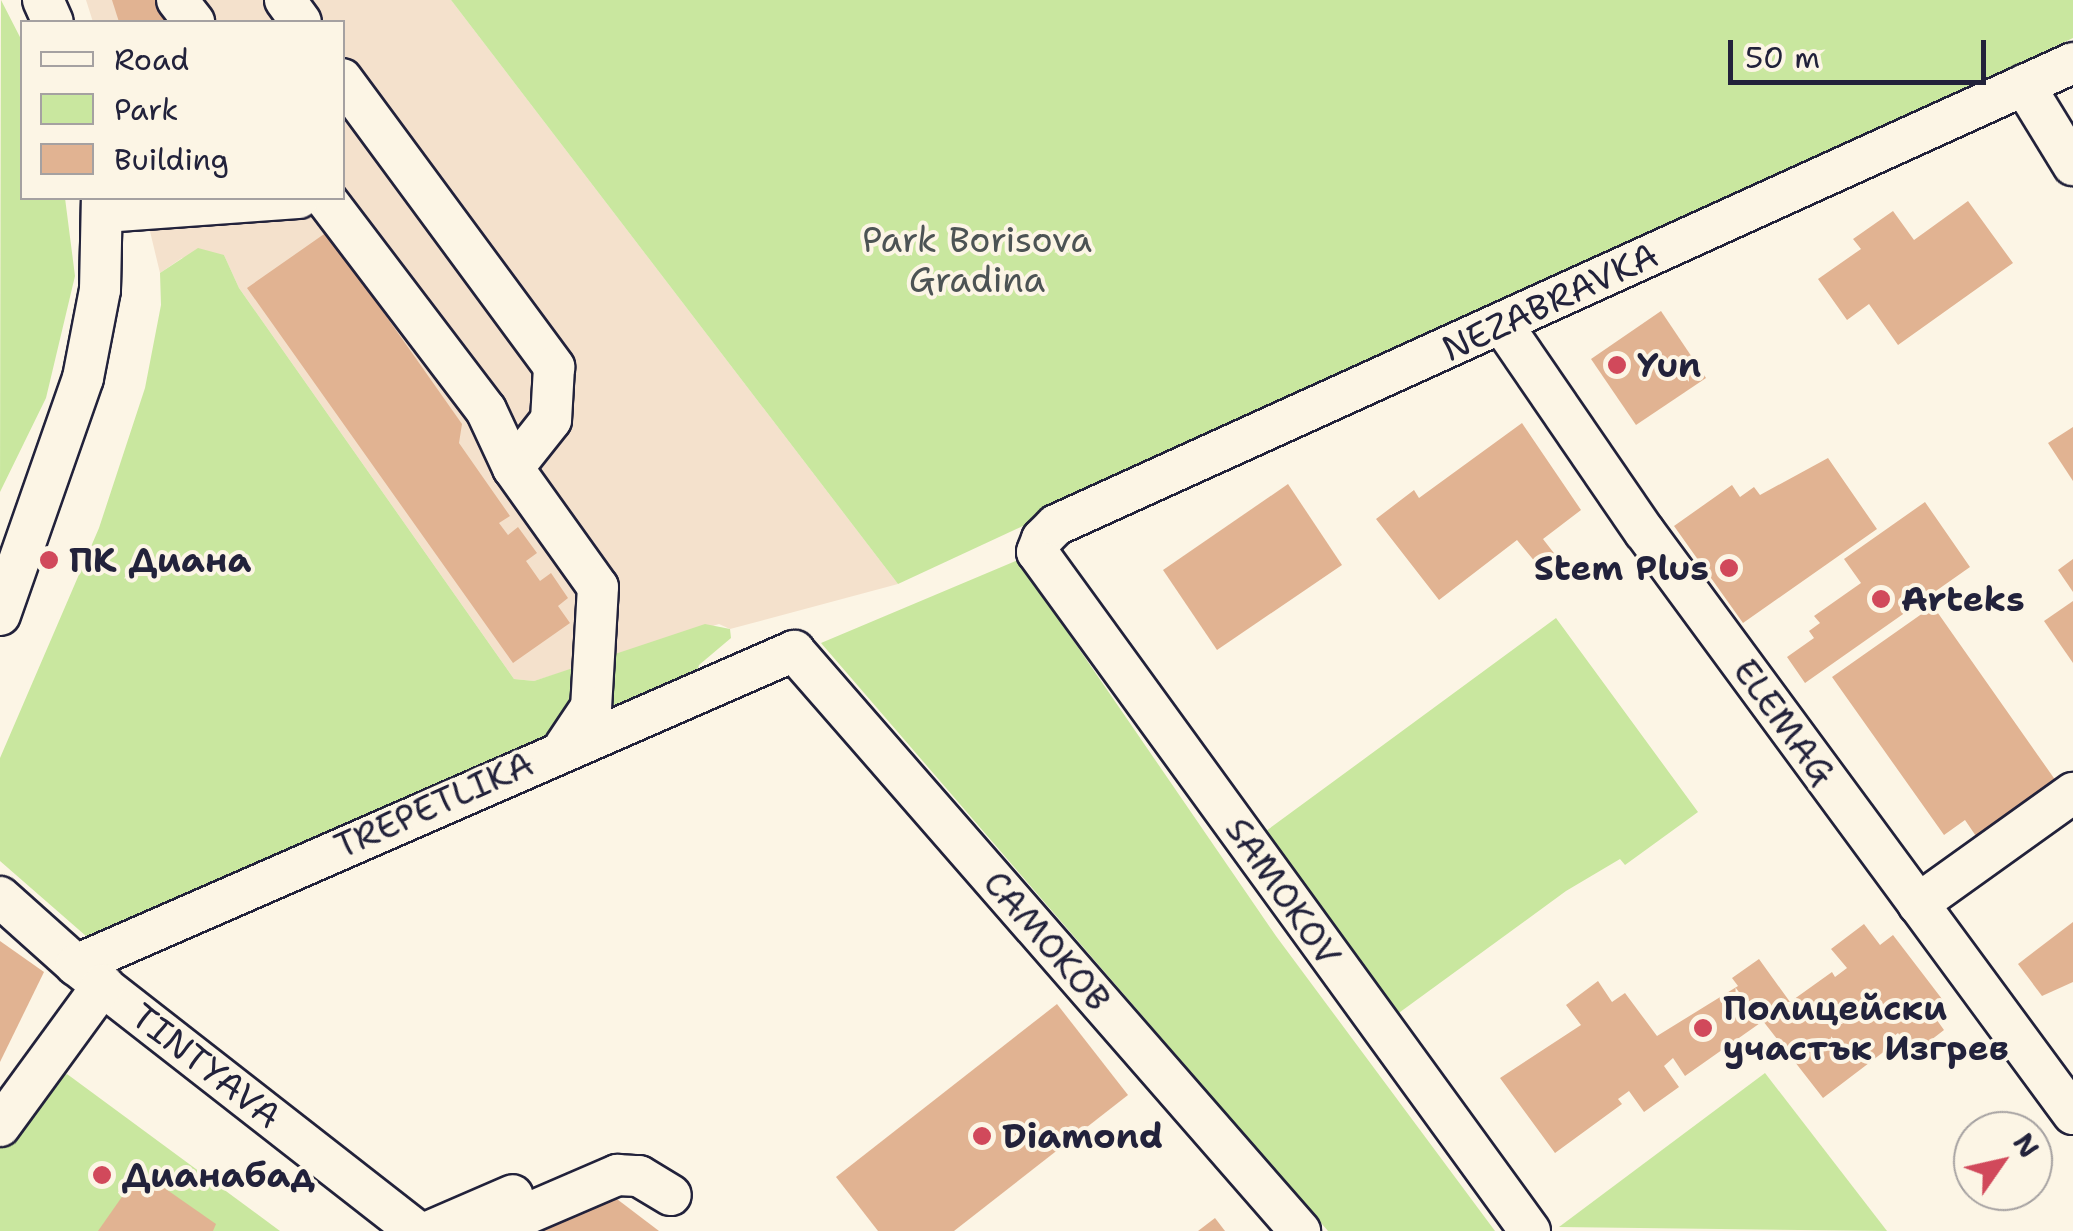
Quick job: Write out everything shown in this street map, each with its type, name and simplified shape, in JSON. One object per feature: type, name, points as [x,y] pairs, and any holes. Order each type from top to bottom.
[{"type":"street","points":[[177,0],[192,20]]},
{"type":"street","name":"NEZABRAVKA","points":[[1037,552],[1056,525],[2073,63]]},
{"type":"street","points":[[345,83],[554,367],[551,420],[512,468]]},
{"type":"street","points":[[2024,85],[2073,165]]},
{"type":"street","points":[[0,615],[84,378],[100,290],[102,204],[233,200]]},
{"type":"street","points":[[328,200],[486,410],[512,468],[598,587],[591,707],[564,746]]},
{"type":"street","name":"ELEMAG","points":[[1502,324],[1644,531],[2073,1114]]},
{"type":"street","name":"SAMOKOV","points":[[1037,552],[1530,1231]]},
{"type":"street","name":"TREPETLIKA","points":[[90,975],[564,746],[794,650]]},
{"type":"street","name":"САМОКОВ","points":[[794,650],[1300,1231]]},
{"type":"street","points":[[1918,904],[2073,793]]},
{"type":"street","name":"TINTYAVA","points":[[0,897],[90,975],[416,1231]]},
{"type":"street","points":[[0,1126],[90,975]]},
{"type":"street","points":[[487,1231],[617,1176],[639,1176],[671,1194]]},
{"type":"street","points":[[430,1231],[520,1192]]},
{"type":"shaded area","points":[[86,0],[451,0],[898,584],[730,629],[719,624],[534,681],[514,679],[239,288],[224,255],[182,258],[160,273],[142,200],[345,200],[345,20],[92,20]]},
{"type":"green space","points":[[1,0],[20,37],[20,200],[65,200],[75,276],[46,398],[0,492]]},
{"type":"green space","name":"Park Borisova Gradina","points":[[451,0],[2073,0],[2073,38],[898,584]]},
{"type":"green space","points":[[198,248],[224,255],[239,288],[514,679],[534,681],[705,624],[730,629],[731,638],[699,665],[695,680],[556,732],[86,936],[0,861],[0,758],[99,528],[145,388],[161,305],[160,273]]},
{"type":"green space","points":[[1018,560],[1276,936],[1495,1231],[1328,1231],[821,643]]},
{"type":"green space","points":[[1556,618],[1698,812],[1625,865],[1620,859],[1566,891],[1396,1015],[1262,834]]},
{"type":"green space","points":[[1765,1073],[1887,1231],[1559,1227]]},
{"type":"green space","name":"Дианабад","points":[[67,1074],[280,1231],[0,1231],[0,1119]]},
{"type":"building","points":[[112,0],[160,0],[175,20],[118,20]]},
{"type":"building","points":[[1968,201],[2013,263],[1898,345],[1869,304],[1847,320],[1818,279],[1861,249],[1853,239],[1893,211],[1914,240]]},
{"type":"building","points":[[327,232],[462,424],[459,443],[510,516],[499,523],[508,535],[518,527],[537,553],[526,561],[540,581],[551,573],[568,598],[558,606],[570,623],[513,663],[247,288]]},
{"type":"building","points":[[1661,311],[1706,378],[1636,425],[1591,359]]},
{"type":"building","points":[[1522,423],[1581,510],[1543,539],[1557,557],[1541,569],[1517,540],[1439,600],[1376,519],[1414,490],[1419,498]]},
{"type":"building","points":[[2073,427],[2073,481],[2048,443]]},
{"type":"building","points":[[1828,458],[1877,529],[1743,623],[1674,526],[1732,485],[1740,497],[1754,487],[1760,495]]},
{"type":"building","points":[[1288,484],[1342,565],[1217,650],[1163,570]]},
{"type":"building","name":"Arteks","points":[[1925,502],[1970,567],[1805,683],[1787,657],[1814,638],[1809,631],[1820,623],[1814,616],[1861,583],[1844,559]]},
{"type":"building","points":[[2073,559],[2073,592],[2058,570]]},
{"type":"building","points":[[2073,601],[2073,663],[2044,621]]},
{"type":"building","points":[[1933,606],[2063,791],[1980,842],[1965,820],[1944,835],[1832,677]]},
{"type":"building","points":[[2073,922],[2073,982],[2042,996],[2018,964]]},
{"type":"building","points":[[1864,924],[1880,945],[1893,935],[1942,999],[1929,1009],[1944,1030],[1913,1054],[1898,1033],[1886,1042],[1890,1047],[1823,1098],[1763,1021],[1685,1076],[1673,1058],[1664,1066],[1679,1087],[1644,1112],[1629,1091],[1618,1099],[1622,1104],[1555,1153],[1500,1078],[1581,1025],[1566,1005],[1598,981],[1612,1002],[1625,993],[1657,1036],[1738,986],[1732,978],[1759,959],[1790,1002],[1832,972],[1835,977],[1847,968],[1831,949]]},
{"type":"building","points":[[0,941],[44,972],[0,1062]]},
{"type":"building","name":"Diamond","points":[[1057,1004],[1128,1095],[954,1231],[878,1231],[836,1177]]},
{"type":"building","points":[[140,1171],[216,1224],[213,1231],[98,1231]]},
{"type":"building","points":[[609,1193],[659,1231],[513,1231]]},
{"type":"building","points":[[1215,1218],[1225,1231],[1198,1231]]},
{"type":"place","name":"Yun","points":[[1617,365]]},
{"type":"place","name":"ПК Диана","points":[[49,560]]},
{"type":"place","name":"Stem Plus","points":[[1729,568]]},
{"type":"place","name":"Arteks","points":[[1881,599]]},
{"type":"place","name":"Полицейски участък Изгрев","points":[[1703,1028]]},
{"type":"place","name":"Diamond","points":[[982,1136]]},
{"type":"place","name":"Дианабад","points":[[102,1175]]}]
